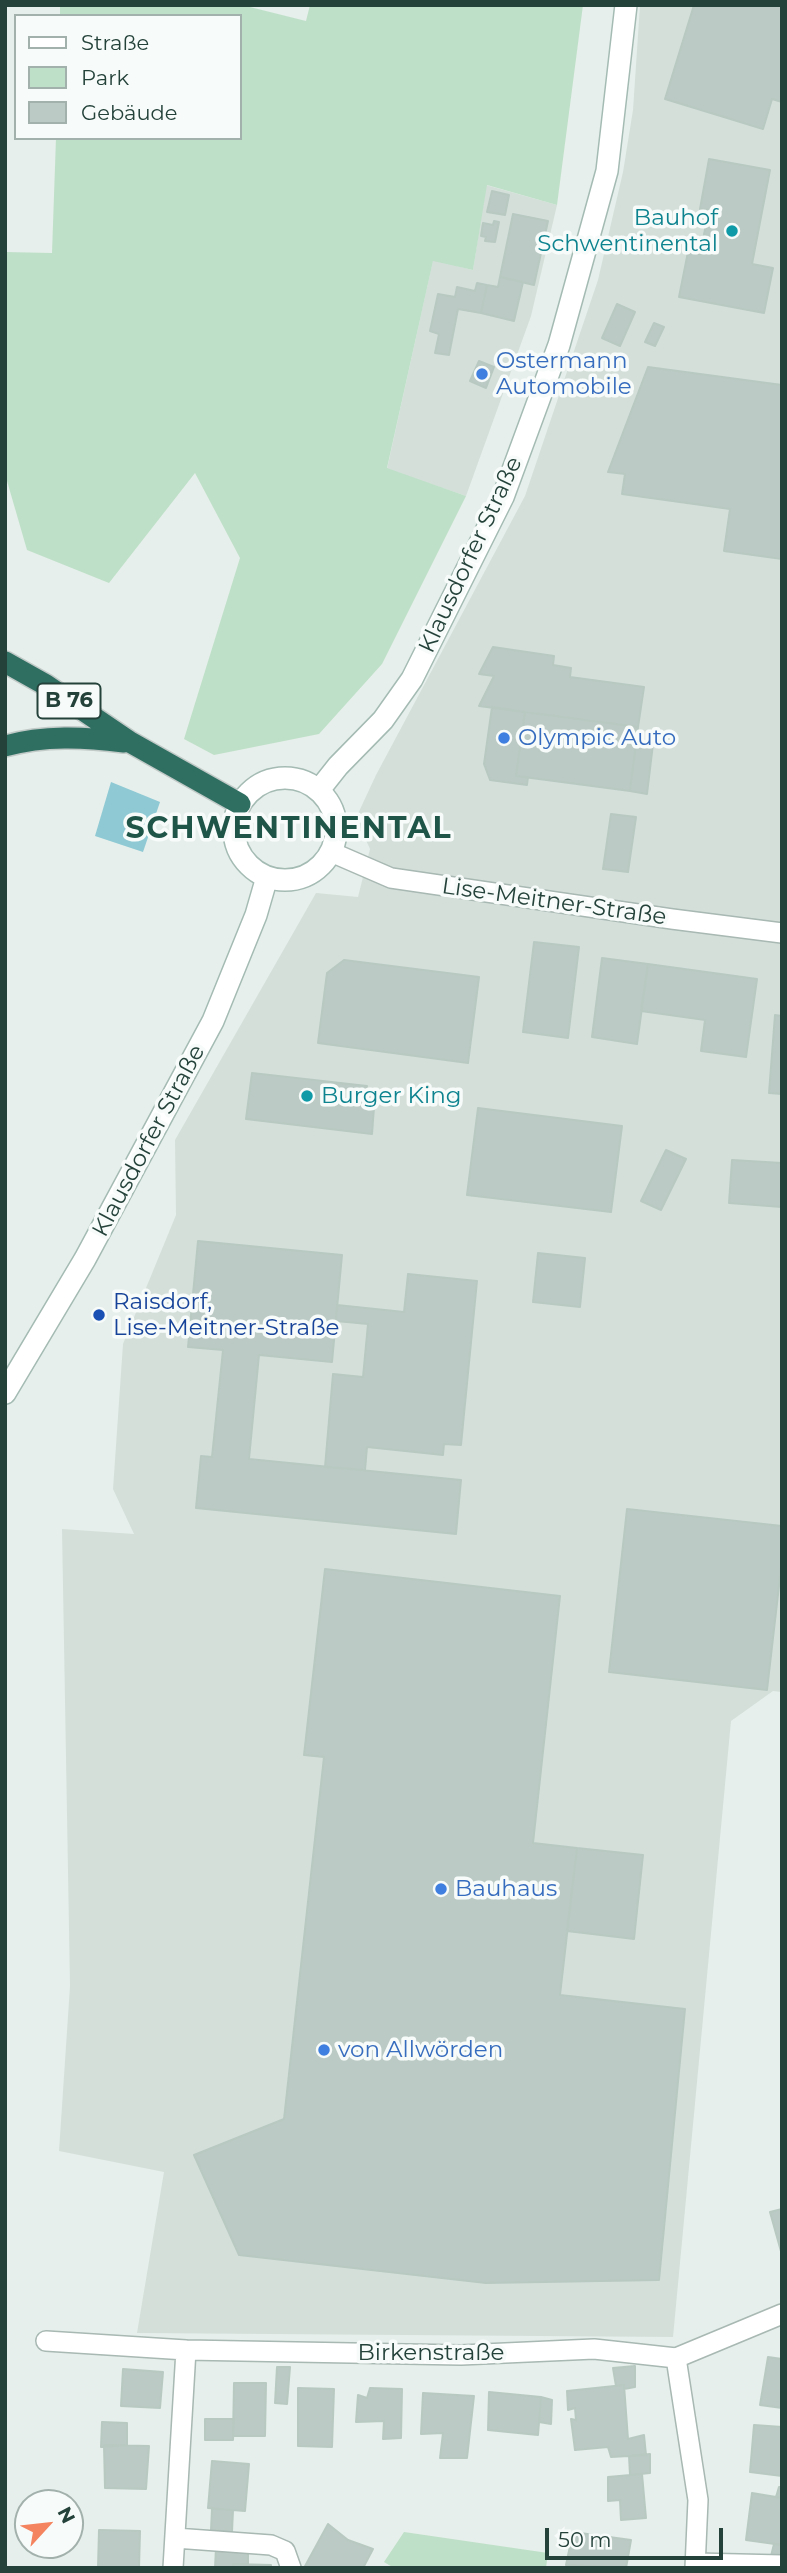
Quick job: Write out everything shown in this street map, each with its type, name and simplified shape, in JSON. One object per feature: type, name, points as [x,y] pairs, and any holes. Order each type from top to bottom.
[{"type":"highway","name":"B 76","points":[[5,662],[46,685],[130,742],[240,804]]},
{"type":"highway","name":"B 76","points":[[5,746],[28,740],[82,737],[130,742]]},
{"type":"street","name":"Klausdorfer Straße","points":[[319,790],[338,766],[383,720],[412,679],[503,497],[559,345],[607,171],[626,5]]},
{"type":"street","points":[[276,778],[299,780],[319,790],[329,803],[335,819],[336,836],[331,852],[323,864],[297,879],[282,880],[267,877],[244,860],[234,832],[235,818],[240,804],[249,792],[276,778]]},
{"type":"street","name":"Lise-Meitner-Straße","points":[[331,852],[391,878],[782,933]]},
{"type":"street","name":"Klausdorfer Straße","points":[[5,1393],[85,1259],[213,1021],[256,915],[267,877]]},
{"type":"street","points":[[782,2314],[676,2358],[698,2500],[695,2565],[782,2565]]},
{"type":"street","name":"Birkenstraße","points":[[46,2341],[186,2350],[461,2355],[594,2349],[676,2358]]},
{"type":"street","points":[[173,2568],[186,2350]]},
{"type":"street","points":[[175,2538],[271,2545],[285,2551],[291,2568]]},
{"type":"shaded area","points":[[640,5],[782,5],[782,1692],[773,1691],[731,1721],[673,2337],[137,2333],[164,2172],[59,2151],[70,1986],[62,1529],[134,1534],[113,1489],[123,1344],[176,1215],[175,1140],[316,893],[358,897],[370,849],[356,818],[376,775],[525,496],[598,280],[623,172],[633,110]]},
{"type":"shaded area","points":[[486,185],[557,205],[531,316],[466,496],[387,469],[433,260],[473,270]]},
{"type":"green space","points":[[60,5],[242,5],[306,21],[310,5],[583,5],[557,205],[487,185],[473,270],[433,261],[387,468],[466,496],[382,664],[319,734],[214,755],[184,739],[240,558],[195,473],[109,583],[27,550],[5,474],[5,252],[52,253],[56,140],[242,140],[242,14],[60,14]]},
{"type":"green space","points":[[404,2532],[548,2553],[546,2568],[394,2568],[384,2562]]},
{"type":"water","points":[[111,782],[160,802],[143,852],[95,836]]},
{"type":"building","points":[[694,5],[782,5],[782,102],[772,99],[763,129],[665,99]]},
{"type":"building","name":"Bauhof Schwentinental","points":[[709,159],[770,170],[752,264],[773,268],[764,313],[679,297],[688,252],[700,254],[709,210],[700,209]]},
{"type":"building","points":[[492,191],[509,195],[505,215],[487,212]]},
{"type":"building","points":[[513,214],[548,221],[534,285],[500,277]]},
{"type":"building","points":[[494,221],[499,222],[495,242],[485,241],[486,237],[481,236],[483,223],[493,225]]},
{"type":"building","points":[[500,277],[523,282],[514,321],[481,313],[487,285],[498,287]]},
{"type":"building","points":[[477,283],[487,285],[481,313],[458,309],[449,355],[435,353],[439,334],[430,331],[438,294],[455,297],[457,287],[475,291]]},
{"type":"building","points":[[617,304],[635,312],[620,346],[602,338]]},
{"type":"building","points":[[654,323],[664,327],[655,346],[645,342]]},
{"type":"building","name":"Ostermann Automobile","points":[[479,361],[494,367],[486,388],[470,381]]},
{"type":"building","points":[[648,367],[782,385],[782,559],[724,551],[730,509],[622,494],[625,474],[608,472]]},
{"type":"building","points":[[493,647],[554,656],[553,665],[571,668],[570,677],[644,687],[638,727],[479,706],[494,676],[479,674]]},
{"type":"building","name":"Olympic Auto","points":[[492,707],[525,712],[516,776],[528,777],[527,785],[490,780],[484,764]]},
{"type":"building","points":[[525,712],[638,727],[630,791],[516,776]]},
{"type":"building","points":[[636,742],[653,744],[647,794],[630,791]]},
{"type":"building","points":[[611,814],[636,817],[628,872],[603,869]]},
{"type":"building","points":[[534,942],[579,947],[568,1038],[523,1032]]},
{"type":"building","points":[[602,958],[648,964],[637,1044],[592,1037]]},
{"type":"building","points":[[344,960],[479,977],[468,1063],[318,1043],[327,973]]},
{"type":"building","points":[[648,964],[757,979],[746,1057],[701,1051],[705,1020],[641,1011]]},
{"type":"building","points":[[775,1015],[782,1016],[782,1094],[769,1093]]},
{"type":"building","name":"Burger King","points":[[252,1073],[367,1086],[364,1106],[374,1107],[372,1134],[246,1119]]},
{"type":"building","points":[[478,1108],[622,1126],[611,1212],[467,1195]]},
{"type":"building","points":[[666,1150],[686,1159],[661,1210],[641,1201]]},
{"type":"building","points":[[732,1160],[782,1163],[782,1207],[729,1203]]},
{"type":"building","points":[[198,1241],[342,1255],[332,1362],[259,1355],[249,1459],[461,1480],[456,1534],[196,1508],[201,1456],[212,1457],[223,1350],[188,1347]]},
{"type":"building","points":[[538,1253],[585,1258],[580,1307],[533,1302]]},
{"type":"building","points":[[408,1274],[477,1281],[461,1445],[444,1444],[443,1455],[367,1447],[365,1470],[325,1467],[333,1374],[363,1377],[368,1324],[336,1321],[337,1305],[404,1312]]},
{"type":"building","points":[[627,1509],[782,1526],[782,1560],[767,1690],[609,1672]]},
{"type":"building","name":"Bauhaus","points":[[325,1569],[560,1596],[533,1843],[577,1848],[560,1995],[685,2009],[659,2280],[486,2283],[239,2255],[194,2155],[284,2119],[324,1757],[304,1755]]},
{"type":"building","points":[[577,1848],[643,1855],[634,1939],[567,1931]]},
{"type":"building","points":[[782,2209],[782,2255],[770,2212]]},
{"type":"building","points":[[768,2357],[782,2359],[782,2408],[760,2405]]},
{"type":"building","points":[[635,2366],[635,2387],[624,2389],[624,2385],[616,2386],[613,2368]]},
{"type":"building","points":[[277,2367],[290,2367],[287,2404],[275,2403]]},
{"type":"building","points":[[123,2369],[163,2372],[160,2408],[121,2406]]},
{"type":"building","points":[[234,2383],[266,2383],[265,2436],[233,2436]]},
{"type":"building","points":[[624,2385],[628,2439],[644,2435],[646,2455],[611,2457],[608,2447],[575,2450],[571,2419],[576,2420],[575,2408],[568,2410],[567,2391]]},
{"type":"building","points":[[298,2388],[334,2389],[332,2447],[298,2446]]},
{"type":"building","points":[[370,2388],[402,2389],[401,2438],[383,2439],[384,2421],[356,2422],[358,2395],[367,2398]]},
{"type":"building","points":[[489,2392],[541,2397],[538,2435],[488,2430]]},
{"type":"building","points":[[423,2393],[474,2396],[467,2458],[440,2458],[443,2433],[421,2434]]},
{"type":"building","points":[[541,2397],[552,2400],[551,2424],[539,2422]]},
{"type":"building","points":[[205,2419],[234,2419],[233,2440],[205,2440]]},
{"type":"building","points":[[102,2422],[127,2423],[127,2445],[101,2447]]},
{"type":"building","points":[[754,2425],[782,2427],[782,2476],[750,2472]]},
{"type":"building","points":[[104,2445],[149,2446],[146,2489],[105,2488]]},
{"type":"building","points":[[650,2454],[650,2473],[630,2475],[629,2456]]},
{"type":"building","points":[[212,2461],[249,2464],[245,2511],[208,2508]]},
{"type":"building","points":[[642,2474],[646,2518],[621,2520],[620,2500],[608,2501],[608,2477]]},
{"type":"building","points":[[779,2487],[782,2487],[782,2498],[776,2497]]},
{"type":"building","points":[[752,2493],[782,2498],[782,2545],[746,2540]]},
{"type":"building","points":[[212,2509],[233,2510],[232,2532],[211,2530]]},
{"type":"building","points":[[328,2524],[348,2540],[373,2549],[363,2568],[304,2568]]},
{"type":"building","points":[[99,2530],[140,2531],[139,2568],[98,2568]]},
{"type":"building","points":[[573,2532],[631,2540],[626,2568],[566,2565]]},
{"type":"building","points":[[774,2544],[782,2545],[782,2557],[771,2556]]},
{"type":"building","points":[[216,2548],[248,2549],[248,2564],[233,2564],[233,2568],[215,2568]]},
{"type":"building","points":[[233,2564],[271,2565],[271,2568],[233,2568]]},
{"type":"place","name":"Bauhof Schwentinental","points":[[732,231]]},
{"type":"place","name":"Ostermann Automobile","points":[[482,374]]},
{"type":"place","name":"Olympic Auto","points":[[504,738]]},
{"type":"place","name":"Burger King","points":[[307,1096]]},
{"type":"place","name":"Raisdorf, Lise-Meitner-Straße","points":[[99,1315]]},
{"type":"place","name":"Bauhaus","points":[[441,1889]]},
{"type":"place","name":"von Allwörden","points":[[324,2050]]},
{"type":"district","name":"SCHWENTINENTAL","points":[[289,829]]}]
